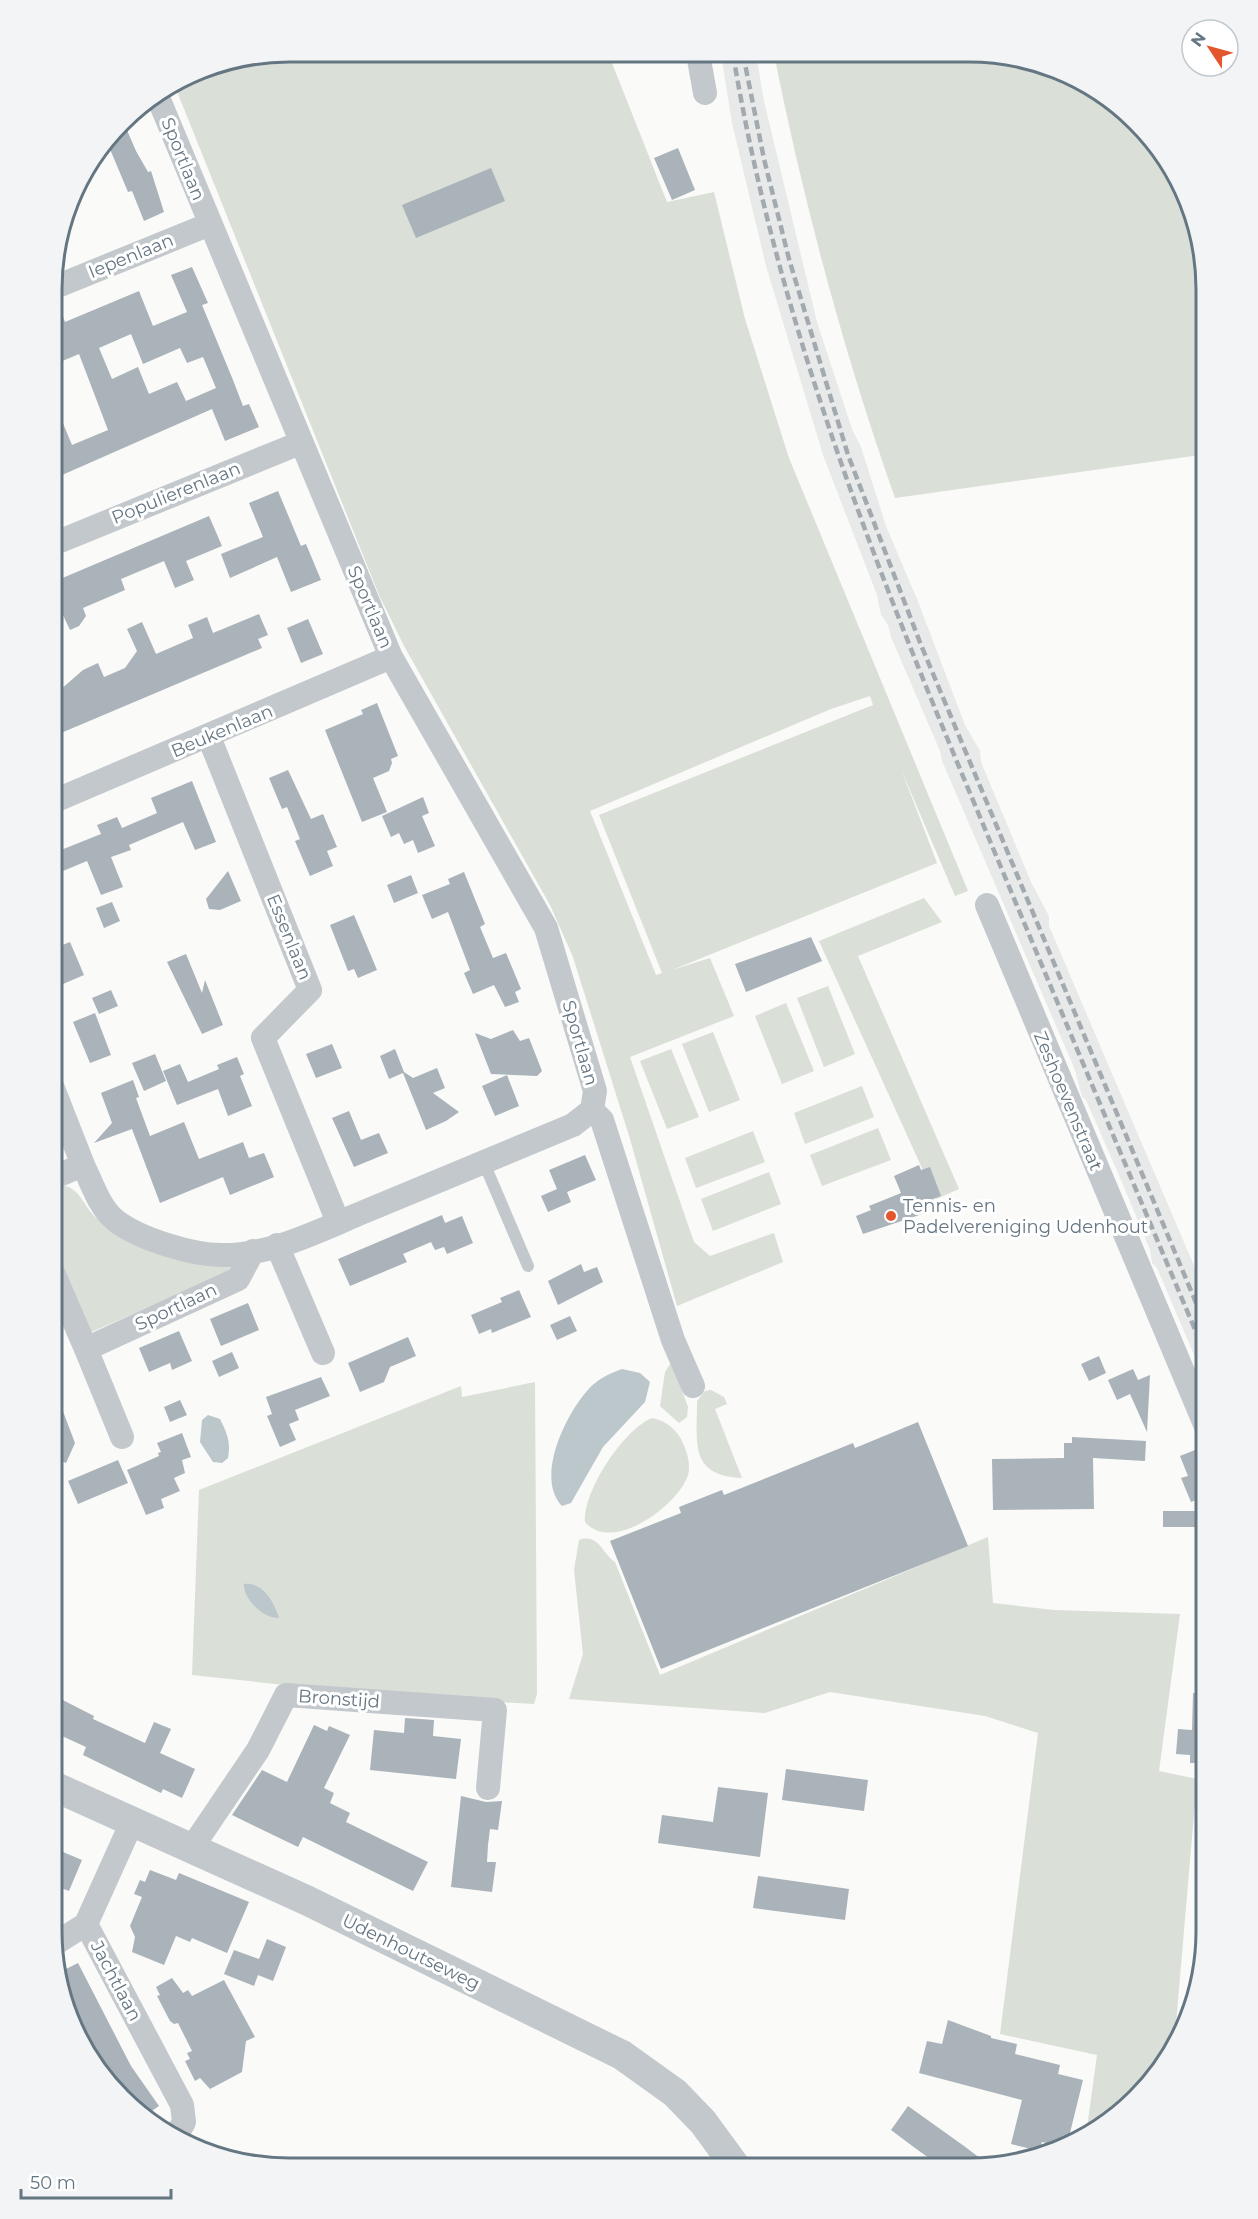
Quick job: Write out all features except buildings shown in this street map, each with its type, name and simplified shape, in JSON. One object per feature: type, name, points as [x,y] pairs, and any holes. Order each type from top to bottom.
[{"type":"street","points":[[699,62],[705,93]]},
{"type":"street","name":"Sportlaan","points":[[62,1111],[83,1165],[101,1202],[114,1219],[136,1233],[186,1250],[222,1255],[278,1245],[573,1125],[592,1110],[595,1091],[546,928],[391,657],[160,101]]},
{"type":"street","name":"Iepenlaan","points":[[62,284],[210,224]]},
{"type":"street","name":"Populierenlaan","points":[[62,540],[300,442]]},
{"type":"street","name":"Beukenlaan","points":[[62,798],[391,657]]},
{"type":"street","name":"Essenlaan","points":[[208,737],[310,990],[263,1038],[338,1222]]},
{"type":"street","name":"Zeshoevenstraat","points":[[987,905],[1196,1403]]},
{"type":"street","name":"Sportlaan","points":[[592,1110],[602,1120],[673,1340],[693,1386]]},
{"type":"street","points":[[62,1174],[83,1165]]},
{"type":"street","points":[[278,1245],[323,1353]]},
{"type":"street","name":"Sportlaan","points":[[86,1349],[238,1279],[253,1251]]},
{"type":"street","points":[[62,1293],[122,1437]]},
{"type":"street","name":"Bronstijd","points":[[191,1849],[258,1750],[286,1695],[495,1710],[488,1788]]},
{"type":"street","name":"Udenhoutseweg","points":[[62,1790],[306,1900],[622,2055],[675,2093],[703,2122],[729,2158]]},
{"type":"street","name":"Jachtlaan","points":[[132,1822],[86,1924],[182,2105],[184,2122],[180,2130]]},
{"type":"street","points":[[62,1939],[86,1924]]},
{"type":"lane","points":[[484,1162],[528,1266]]},
{"type":"shaded area","points":[[612,62],[667,202],[714,192],[745,319],[789,458],[968,891],[955,896],[901,769],[937,863],[672,970],[710,958],[734,1016],[630,1057],[694,1242],[710,1256],[774,1233],[783,1262],[677,1306],[630,1139],[573,957],[550,905],[404,646],[379,595],[177,91],[230,69],[259,63]],"holes":[[[870,696],[873,705],[599,815],[662,973],[656,975],[590,811],[831,709]]]},
{"type":"shaded area","points":[[722,62],[757,62],[764,101],[817,322],[886,526],[917,599],[965,725],[980,751],[981,762],[1031,882],[1049,916],[1049,926],[1196,1270],[1196,1359],[1157,1268],[1152,1263],[1150,1250],[1121,1180],[1086,1100],[1082,1097],[1075,1070],[942,761],[940,751],[891,637],[888,625],[881,615],[877,595],[823,455],[766,266],[732,123]]},
{"type":"shaded area","points":[[776,62],[999,63],[1028,69],[1056,79],[1108,108],[1130,128],[1158,162],[1173,188],[1189,230],[1196,274],[1196,456],[895,498],[842,334],[798,167]]},
{"type":"shaded area","points":[[924,898],[942,922],[858,956],[959,1189],[936,1199],[819,941]]},
{"type":"shaded area","points":[[828,986],[855,1054],[824,1067],[797,998]]},
{"type":"shaded area","points":[[786,1003],[814,1071],[782,1084],[755,1016]]},
{"type":"shaded area","points":[[713,1032],[740,1100],[709,1112],[682,1044]]},
{"type":"shaded area","points":[[671,1049],[699,1117],[667,1129],[640,1061]]},
{"type":"shaded area","points":[[862,1086],[874,1117],[805,1144],[794,1113]]},
{"type":"shaded area","points":[[878,1128],[891,1160],[822,1186],[810,1155]]},
{"type":"shaded area","points":[[753,1131],[765,1162],[696,1188],[685,1158]]},
{"type":"shaded area","points":[[769,1172],[781,1204],[713,1231],[701,1199]]},
{"type":"shaded area","points":[[62,1185],[67,1186],[78,1194],[94,1216],[100,1220],[230,1267],[229,1272],[87,1334],[62,1271]]},
{"type":"shaded area","points":[[670,1364],[673,1366],[688,1407],[687,1417],[679,1423],[660,1406],[665,1372]]},
{"type":"shaded area","points":[[622,1369],[640,1373],[650,1382],[645,1402],[603,1447],[571,1503],[562,1506],[554,1494],[551,1480],[552,1464],[562,1431],[591,1387]]},
{"type":"shaded area","points":[[535,1382],[537,1694],[534,1704],[388,1696],[192,1675],[199,1490],[461,1386],[462,1397]]},
{"type":"shaded area","points":[[711,1390],[724,1397],[727,1404],[715,1409],[742,1478],[725,1476],[713,1471],[704,1464],[700,1454],[697,1443],[697,1401],[705,1391]]},
{"type":"shaded area","points":[[208,1415],[220,1419],[228,1438],[228,1458],[222,1463],[213,1462],[200,1442],[202,1420]]},
{"type":"shaded area","points":[[652,1418],[667,1424],[681,1438],[688,1459],[688,1475],[671,1500],[643,1522],[611,1533],[597,1530],[585,1522],[586,1509],[598,1478],[607,1462],[629,1435]]},
{"type":"shaded area","points":[[988,1537],[993,1603],[1054,1610],[1180,1614],[1159,1771],[1196,1779],[1196,1791],[1176,2024],[1150,2069],[1108,2111],[1087,2124],[1097,2055],[1000,2034],[1038,1733],[985,1716],[830,1692],[765,1713],[569,1699],[583,1654],[574,1570],[579,1540],[591,1539],[596,1542],[615,1562],[660,1675]]},
{"type":"shaded area","points":[[244,1584],[257,1586],[267,1594],[279,1618],[261,1612],[247,1596]]},
{"type":"railway","points":[[735,62],[752,153],[776,251],[803,347],[868,537],[941,724],[1196,1332]]},
{"type":"railway","points":[[745,62],[764,159],[789,259],[848,455],[921,645],[1196,1303]]},
{"type":"place","name":"Tennis- en Padelvereniging Udenhout","points":[[891,1216]]}]
